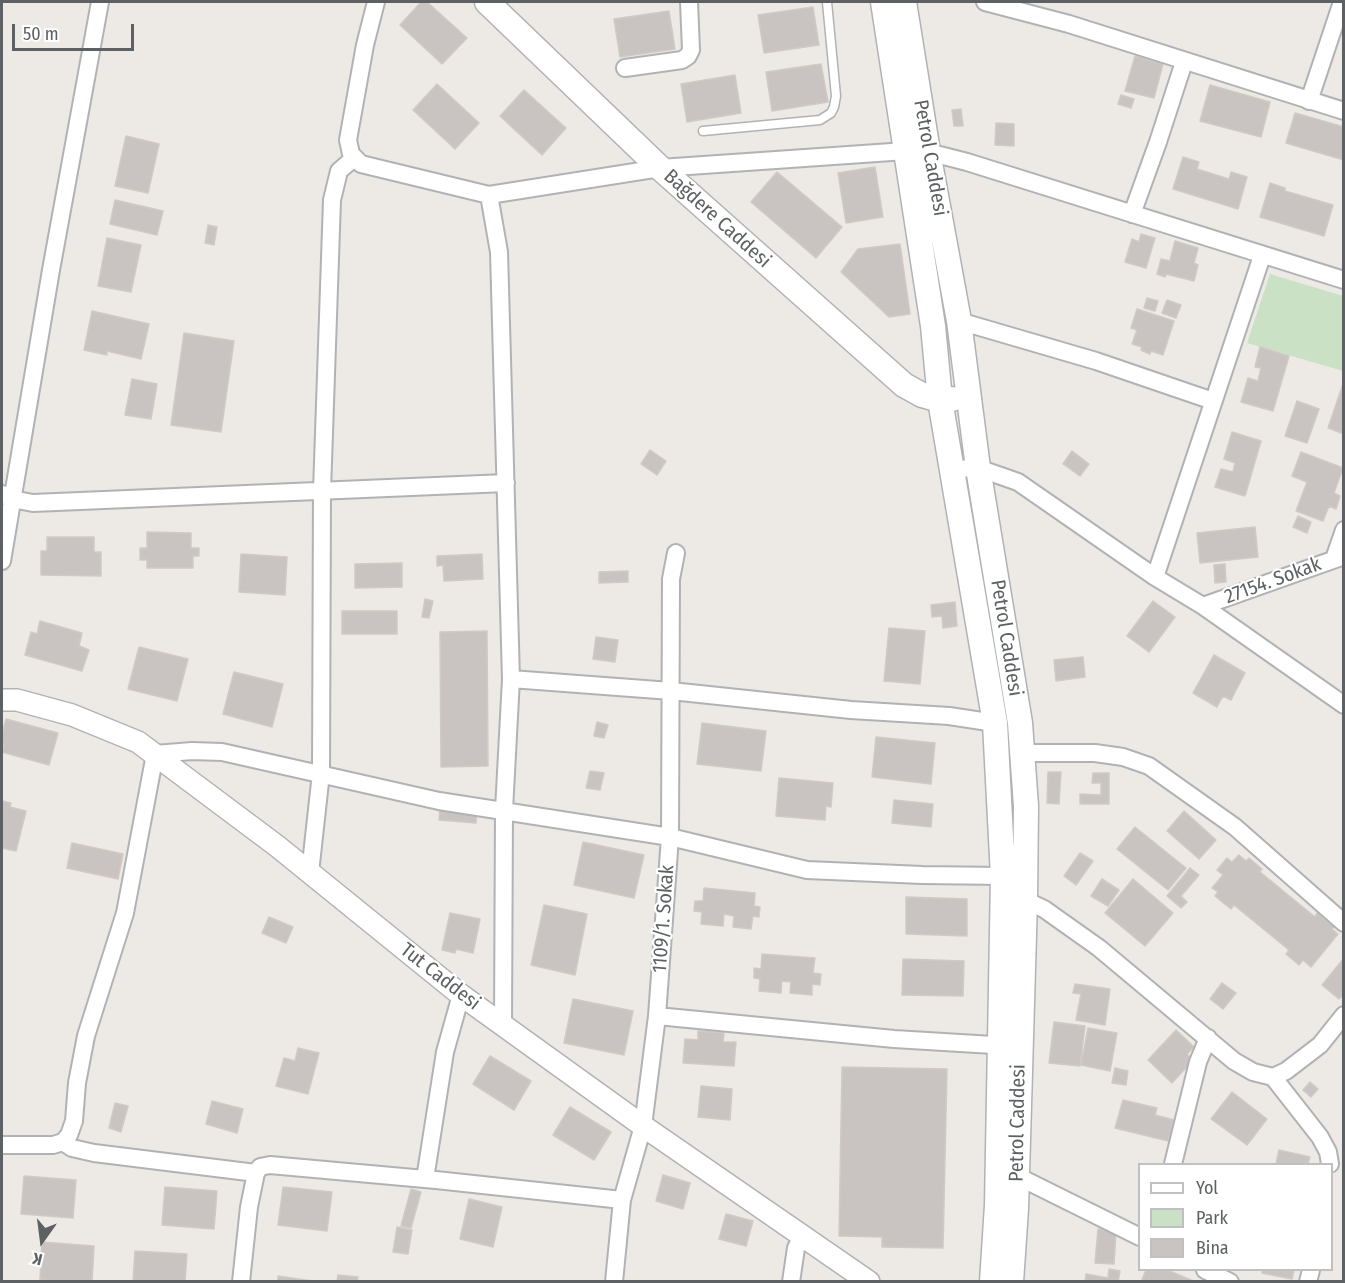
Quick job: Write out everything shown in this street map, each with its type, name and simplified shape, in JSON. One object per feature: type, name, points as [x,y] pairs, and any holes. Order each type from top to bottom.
[{"type":"main road","name":"Bağdere Caddesi","points":[[486,2],[660,168],[904,385],[922,395],[940,400],[968,397]]},
{"type":"main road","points":[[883,2],[916,152],[940,400],[995,723],[1010,1046],[992,1281]]},
{"type":"main road","name":"Petrol Caddesi","points":[[904,2],[916,152],[959,321],[978,468],[1020,723],[1026,806],[1025,900],[1010,1046],[1017,1176],[1011,1281]]},
{"type":"street","points":[[2,561],[7,496],[100,2]]},
{"type":"street","points":[[376,2],[365,45],[348,140],[349,150],[361,164],[489,195],[660,168],[916,152],[967,162],[1344,280]]},
{"type":"street","points":[[625,68],[682,60],[688,56],[691,50],[689,2]]},
{"type":"street","points":[[985,2],[1069,24],[1344,111]]},
{"type":"street","points":[[1309,100],[1342,2]]},
{"type":"street","points":[[1132,214],[1184,62]]},
{"type":"street","points":[[310,873],[321,773],[321,491],[332,200],[339,171],[354,158]]},
{"type":"street","points":[[489,195],[499,252],[512,679],[504,810],[503,1025]]},
{"type":"street","points":[[1155,577],[1262,256]]},
{"type":"street","points":[[959,321],[1096,361],[1213,401]]},
{"type":"street","points":[[951,469],[978,468],[1018,482],[1155,577],[1203,606],[1344,705]]},
{"type":"street","points":[[7,496],[33,503],[506,483]]},
{"type":"street","points":[[1339,557],[1344,530]]},
{"type":"street","name":"1109/1. Sokak","points":[[614,1281],[622,1200],[643,1126],[657,1016],[670,837],[671,579],[676,553]]},
{"type":"street","name":"27154. Sokak","points":[[1203,606],[1339,557]]},
{"type":"street","points":[[512,679],[671,691],[851,710],[949,716],[995,723]]},
{"type":"street","name":"Tut Caddesi","points":[[2,700],[16,700],[72,715],[138,742],[310,873],[461,995],[643,1126],[868,1281]]},
{"type":"street","points":[[2,1145],[41,1146],[63,1142],[69,1135],[74,1121],[77,1083],[86,1036],[125,913],[155,754],[192,750],[222,752],[439,801],[670,837],[807,870],[1003,876]]},
{"type":"street","points":[[1022,753],[1095,753],[1123,757],[1149,766],[1235,827],[1344,923]]},
{"type":"street","points":[[1025,900],[1044,909],[1099,948],[1234,1061],[1253,1072],[1273,1077],[1320,1137],[1328,1152],[1330,1163]]},
{"type":"street","points":[[425,1179],[445,1052],[461,995]]},
{"type":"street","points":[[1273,1077],[1286,1071],[1320,1045],[1344,1015]]},
{"type":"street","points":[[657,1016],[894,1039],[1010,1046]]},
{"type":"street","points":[[1173,1163],[1198,1062],[1208,1038]]},
{"type":"street","points":[[63,1142],[72,1148],[94,1153],[256,1173]]},
{"type":"street","points":[[241,1281],[249,1207],[256,1173],[260,1167],[270,1165],[425,1179],[622,1200]]},
{"type":"street","points":[[1017,1176],[1138,1236]]},
{"type":"street","points":[[791,1281],[796,1248],[802,1236]]},
{"type":"street","points":[[1209,1271],[1230,1281]]},
{"type":"lane","points":[[703,131],[820,120],[831,113],[836,96],[827,2]]},
{"type":"green space","points":[[1270,274],[1343,296],[1343,371],[1247,343]]},
{"type":"building","points":[[421,2],[427,2],[467,38],[442,64],[400,25]]},
{"type":"building","points":[[813,7],[819,45],[764,53],[758,15]]},
{"type":"building","points":[[669,11],[675,49],[620,57],[614,19]]},
{"type":"building","points":[[1135,56],[1163,64],[1154,98],[1125,91]]},
{"type":"building","points":[[821,64],[828,102],[772,111],[766,72]]},
{"type":"building","points":[[735,75],[741,113],[687,122],[681,84]]},
{"type":"building","points":[[437,84],[479,123],[455,149],[413,110]]},
{"type":"building","points":[[1210,85],[1270,102],[1261,137],[1200,121]]},
{"type":"building","points":[[524,90],[566,128],[542,155],[500,116]]},
{"type":"building","points":[[1121,95],[1134,99],[1131,108],[1118,104]]},
{"type":"building","points":[[961,109],[963,126],[954,126],[952,110]]},
{"type":"building","points":[[1295,113],[1344,127],[1344,160],[1286,143]]},
{"type":"building","points":[[996,123],[1014,124],[1014,146],[995,145]]},
{"type":"building","points":[[126,136],[159,144],[148,193],[115,186]]},
{"type":"building","points":[[1183,157],[1199,162],[1197,169],[1229,179],[1231,172],[1247,177],[1238,209],[1173,189]]},
{"type":"building","points":[[875,167],[883,217],[846,223],[838,173]]},
{"type":"building","points":[[777,172],[842,227],[816,258],[751,202]]},
{"type":"building","points":[[1270,183],[1285,188],[1285,191],[1333,205],[1324,236],[1260,217]]},
{"type":"building","points":[[115,200],[163,211],[157,235],[110,224]]},
{"type":"building","points":[[208,225],[217,227],[214,245],[205,243]]},
{"type":"building","points":[[1141,234],[1155,238],[1146,268],[1125,262],[1132,239],[1139,242]]},
{"type":"building","points":[[107,238],[141,245],[131,292],[98,286]]},
{"type":"building","points":[[1175,241],[1198,248],[1194,263],[1198,265],[1194,281],[1157,274],[1161,259],[1170,261]]},
{"type":"building","points":[[900,244],[910,314],[889,317],[841,272],[858,249]]},
{"type":"building","points":[[1147,298],[1158,301],[1155,311],[1144,308]]},
{"type":"building","points":[[1167,300],[1181,305],[1176,318],[1162,313]]},
{"type":"building","points":[[1137,309],[1174,321],[1163,355],[1151,351],[1150,354],[1141,350],[1142,347],[1132,344],[1137,330],[1131,328]]},
{"type":"building","points":[[92,311],[149,324],[141,359],[107,351],[107,355],[84,350]]},
{"type":"building","points":[[184,333],[234,341],[221,432],[171,425]]},
{"type":"building","points":[[1260,347],[1289,356],[1273,411],[1241,402],[1248,378],[1258,381],[1261,368],[1255,367]]},
{"type":"building","points":[[132,379],[157,384],[151,419],[125,415]]},
{"type":"building","points":[[1344,381],[1344,434],[1328,428]]},
{"type":"building","points":[[1297,401],[1319,409],[1307,443],[1285,436]]},
{"type":"building","points":[[1232,432],[1261,441],[1245,496],[1215,487],[1221,469],[1233,472],[1235,463],[1224,459]]},
{"type":"building","points":[[650,450],[666,461],[657,475],[641,464]]},
{"type":"building","points":[[1072,451],[1089,464],[1080,476],[1063,464]]},
{"type":"building","points":[[1301,452],[1343,468],[1334,493],[1340,496],[1336,509],[1329,506],[1323,521],[1296,511],[1307,482],[1292,476]]},
{"type":"building","points":[[1298,516],[1311,522],[1307,533],[1293,527]]},
{"type":"building","points":[[1255,527],[1258,557],[1200,563],[1197,533]]},
{"type":"building","points":[[147,532],[191,533],[191,548],[199,548],[199,556],[193,556],[193,568],[147,568],[147,560],[140,560],[140,548],[147,548]]},
{"type":"building","points":[[47,537],[94,537],[94,552],[101,552],[101,576],[41,575],[41,551],[47,551]]},
{"type":"building","points":[[241,554],[287,557],[285,595],[239,592]]},
{"type":"building","points":[[482,554],[483,579],[444,581],[443,565],[437,566],[437,556]]},
{"type":"building","points":[[402,563],[402,587],[355,588],[355,564]]},
{"type":"building","points":[[1225,564],[1226,582],[1215,583],[1214,565]]},
{"type":"building","points":[[628,571],[628,582],[599,583],[599,572]]},
{"type":"building","points":[[425,599],[433,601],[429,618],[422,617]]},
{"type":"building","points":[[1153,601],[1175,617],[1149,652],[1127,636]]},
{"type":"building","points":[[955,602],[957,626],[943,628],[942,616],[932,617],[931,605]]},
{"type":"building","points":[[342,611],[397,611],[397,634],[342,634]]},
{"type":"building","points":[[40,621],[82,633],[79,646],[89,650],[82,671],[25,655],[31,632],[37,634]]},
{"type":"building","points":[[889,628],[925,631],[920,684],[884,681]]},
{"type":"building","points":[[487,631],[488,766],[441,767],[440,632]]},
{"type":"building","points":[[596,637],[618,640],[615,662],[593,659]]},
{"type":"building","points":[[139,647],[188,659],[177,701],[128,689]]},
{"type":"building","points":[[1214,655],[1245,673],[1231,700],[1223,696],[1217,707],[1193,693]]},
{"type":"building","points":[[1083,657],[1085,677],[1056,681],[1054,660]]},
{"type":"building","points":[[234,672],[283,684],[272,727],[223,714]]},
{"type":"building","points":[[6,719],[58,733],[49,765],[2,752],[4,745],[2,735]]},
{"type":"building","points":[[597,722],[608,725],[604,738],[594,736]]},
{"type":"building","points":[[702,723],[766,731],[761,771],[697,764]]},
{"type":"building","points":[[876,737],[935,743],[931,784],[872,777]]},
{"type":"building","points":[[590,771],[604,773],[600,790],[586,788]]},
{"type":"building","points":[[1048,772],[1061,772],[1059,804],[1047,803]]},
{"type":"building","points":[[1093,773],[1109,773],[1109,804],[1080,804],[1080,794],[1101,795],[1101,783],[1092,783]]},
{"type":"building","points":[[779,778],[833,783],[831,807],[826,806],[825,820],[776,816]]},
{"type":"building","points":[[894,800],[933,804],[931,827],[892,823]]},
{"type":"building","points":[[2,801],[11,803],[10,807],[26,811],[16,851],[2,848]]},
{"type":"building","points":[[440,808],[477,811],[476,823],[439,820]]},
{"type":"building","points":[[1184,811],[1216,840],[1199,859],[1167,831]]},
{"type":"building","points":[[1135,827],[1186,868],[1168,890],[1117,849]]},
{"type":"building","points":[[583,842],[644,855],[634,898],[574,885]]},
{"type":"building","points":[[72,843],[123,854],[118,879],[67,868]]},
{"type":"building","points":[[1080,853],[1093,861],[1076,885],[1064,876]]},
{"type":"building","points":[[1239,855],[1246,861],[1249,858],[1262,869],[1260,872],[1315,917],[1317,913],[1334,927],[1332,929],[1338,934],[1311,967],[1303,960],[1299,965],[1286,954],[1289,950],[1234,905],[1231,909],[1215,896],[1218,892],[1212,888],[1223,875],[1217,870],[1227,858],[1232,862]]},
{"type":"building","points":[[1190,868],[1199,875],[1181,896],[1187,902],[1181,908],[1167,896]]},
{"type":"building","points":[[1102,879],[1119,890],[1108,906],[1091,896]]},
{"type":"building","points":[[1133,879],[1173,913],[1145,946],[1105,913]]},
{"type":"building","points":[[704,888],[755,893],[754,906],[760,907],[759,917],[753,916],[751,929],[733,927],[734,916],[724,914],[723,926],[701,924],[702,912],[694,911],[695,901],[703,901]]},
{"type":"building","points":[[906,897],[967,899],[967,936],[906,934]]},
{"type":"building","points":[[544,905],[587,914],[575,975],[531,965]]},
{"type":"building","points":[[450,913],[480,919],[473,953],[456,949],[455,953],[442,950]]},
{"type":"building","points":[[269,917],[293,927],[286,943],[262,933]]},
{"type":"building","points":[[762,954],[815,958],[813,973],[821,974],[820,985],[812,984],[812,995],[790,993],[791,982],[782,981],[781,993],[759,991],[760,979],[754,978],[754,968],[761,969]]},
{"type":"building","points":[[1344,958],[1344,994],[1339,999],[1322,985]]},
{"type":"building","points":[[903,959],[964,961],[963,996],[902,995]]},
{"type":"building","points":[[1222,983],[1236,993],[1223,1009],[1210,999]]},
{"type":"building","points":[[1075,984],[1110,989],[1105,1025],[1076,1020],[1081,994],[1073,993]]},
{"type":"building","points":[[573,999],[633,1011],[624,1055],[564,1043]]},
{"type":"building","points":[[1054,1022],[1085,1026],[1080,1066],[1049,1063]]},
{"type":"building","points":[[1088,1028],[1117,1033],[1110,1071],[1081,1065]]},
{"type":"building","points":[[1176,1030],[1194,1047],[1187,1054],[1193,1060],[1172,1083],[1148,1060]]},
{"type":"building","points":[[698,1031],[724,1033],[723,1042],[736,1042],[734,1066],[683,1063],[685,1039],[698,1040]]},
{"type":"building","points":[[298,1048],[319,1053],[308,1094],[276,1086],[284,1058],[295,1061]]},
{"type":"building","points":[[490,1056],[531,1081],[514,1110],[473,1084]]},
{"type":"building","points":[[842,1067],[947,1069],[943,1248],[882,1247],[882,1237],[839,1236]]},
{"type":"building","points":[[1115,1068],[1128,1071],[1126,1085],[1112,1083]]},
{"type":"building","points":[[1310,1082],[1318,1089],[1311,1097],[1303,1090]]},
{"type":"building","points":[[701,1086],[732,1089],[730,1120],[698,1117]]},
{"type":"building","points":[[1232,1092],[1267,1119],[1247,1145],[1211,1119]]},
{"type":"building","points":[[1123,1100],[1157,1108],[1155,1115],[1174,1120],[1168,1141],[1115,1128]]},
{"type":"building","points":[[212,1101],[243,1109],[237,1133],[206,1124]]},
{"type":"building","points":[[115,1103],[128,1106],[121,1132],[109,1128]]},
{"type":"building","points":[[570,1107],[611,1132],[594,1160],[553,1135]]},
{"type":"building","points":[[1279,1150],[1310,1157],[1308,1163],[1276,1163]]},
{"type":"building","points":[[663,1175],[690,1183],[683,1209],[656,1201]]},
{"type":"building","points":[[24,1176],[76,1180],[73,1218],[21,1214]]},
{"type":"building","points":[[165,1187],[217,1191],[214,1229],[162,1225]]},
{"type":"building","points":[[283,1187],[332,1192],[327,1231],[278,1225]]},
{"type":"building","points":[[411,1189],[421,1192],[411,1228],[401,1226]]},
{"type":"building","points":[[469,1199],[502,1207],[493,1247],[460,1239]]},
{"type":"building","points":[[726,1214],[753,1221],[746,1246],[719,1239]]},
{"type":"building","points":[[397,1227],[412,1230],[408,1254],[393,1252]]},
{"type":"building","points":[[1098,1229],[1116,1231],[1114,1264],[1095,1263]]},
{"type":"building","points":[[42,1242],[94,1246],[92,1282],[40,1280]]},
{"type":"building","points":[[135,1251],[187,1254],[185,1282],[133,1282]]},
{"type":"building","points":[[1109,1269],[1120,1271],[1118,1282],[1085,1282],[1086,1274],[1108,1278]]},
{"type":"building","points":[[1146,1271],[1169,1271],[1191,1280],[1141,1282]]},
{"type":"building","points":[[1263,1271],[1294,1271],[1292,1279],[1262,1273]]},
{"type":"building","points":[[338,1275],[358,1277],[357,1282],[337,1282]]},
{"type":"building","points":[[278,1276],[319,1282],[278,1282]]}]
